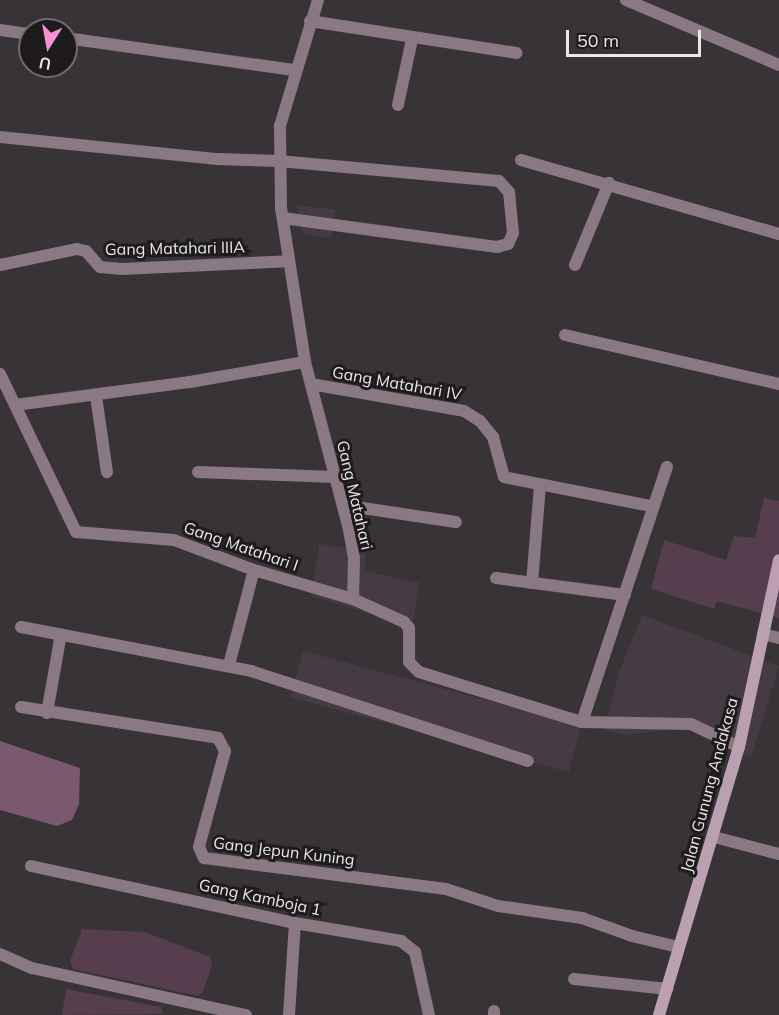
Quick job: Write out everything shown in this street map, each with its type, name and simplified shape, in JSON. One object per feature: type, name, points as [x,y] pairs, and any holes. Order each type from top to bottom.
[{"type":"street","name":"Gang Matahari","points":[[318,0],[294,70],[280,126],[279,161],[283,218],[305,362],[343,505],[354,559],[353,599]]},
{"type":"street","points":[[627,0],[779,65]]},
{"type":"street","points":[[310,21],[412,39],[517,52]]},
{"type":"street","points":[[0,30],[18,32]]},
{"type":"street","points":[[398,105],[412,39]]},
{"type":"street","points":[[78,40],[294,70]]},
{"type":"street","points":[[0,137],[218,159],[279,161],[499,181],[509,192],[513,233],[503,247],[283,218]]},
{"type":"street","points":[[521,160],[609,183],[779,234]]},
{"type":"street","points":[[575,265],[609,183]]},
{"type":"street","name":"Gang Matahari IIIA","points":[[0,265],[77,249],[86,251],[100,267],[122,269],[289,261]]},
{"type":"street","points":[[565,335],[779,384]]},
{"type":"street","points":[[15,405],[96,396],[305,362]]},
{"type":"street","name":"Gang Matahari I","points":[[0,374],[76,532],[174,540],[254,570],[353,599]]},
{"type":"street","name":"Gang Matahari IV","points":[[311,384],[464,411],[480,421],[492,437],[504,477],[540,486],[650,506]]},
{"type":"street","points":[[96,396],[107,472]]},
{"type":"street","points":[[582,722],[625,595],[650,506],[667,467]]},
{"type":"street","points":[[198,472],[335,477]]},
{"type":"street","points":[[532,583],[540,486]]},
{"type":"street","points":[[343,505],[456,522]]},
{"type":"street","name":"Jalan Gunung Andakasa","points":[[659,1015],[739,747],[779,560]]},
{"type":"street","points":[[229,665],[254,570]]},
{"type":"street","points":[[496,578],[625,595]]},
{"type":"street","points":[[353,599],[404,622],[409,628],[409,662],[419,672],[582,722],[691,724],[739,747]]},
{"type":"street","points":[[21,627],[229,665],[528,761]]},
{"type":"street","points":[[47,713],[61,634]]},
{"type":"street","points":[[764,634],[779,639]]},
{"type":"street","name":"Gang Jepun Kuning","points":[[21,707],[47,713],[176,728],[218,738],[225,751],[199,847],[204,858],[447,889],[498,906],[582,918],[632,936],[678,947]]},
{"type":"street","points":[[714,837],[779,854]]},
{"type":"street","name":"Gang Kamboja 1","points":[[31,866],[295,923],[387,938],[410,946],[422,974],[429,1015]]},
{"type":"street","points":[[289,1015],[295,923]]},
{"type":"street","points":[[0,954],[32,968],[246,1015]]},
{"type":"street","points":[[574,979],[667,989]]},
{"type":"shaded area","points":[[297,205],[336,210],[331,238],[303,234]]},
{"type":"shaded area","points":[[764,498],[779,501],[779,618],[717,601],[714,609],[651,589],[664,540],[726,560],[734,536],[755,538]]},
{"type":"shaded area","points":[[319,544],[365,551],[365,571],[420,583],[412,626],[312,596]]},
{"type":"shaded area","points":[[642,615],[779,666],[751,757],[693,731],[672,729],[625,735],[604,730],[619,672]]},
{"type":"shaded area","points":[[303,651],[581,726],[569,772],[291,697]]},
{"type":"shaded area","points":[[0,741],[80,768],[79,804],[72,820],[57,826],[0,810]]},
{"type":"shaded area","points":[[82,929],[145,932],[210,957],[212,965],[203,992],[198,996],[73,969],[70,961]]},
{"type":"shaded area","points":[[66,989],[161,1007],[163,1014],[62,1015]]}]
